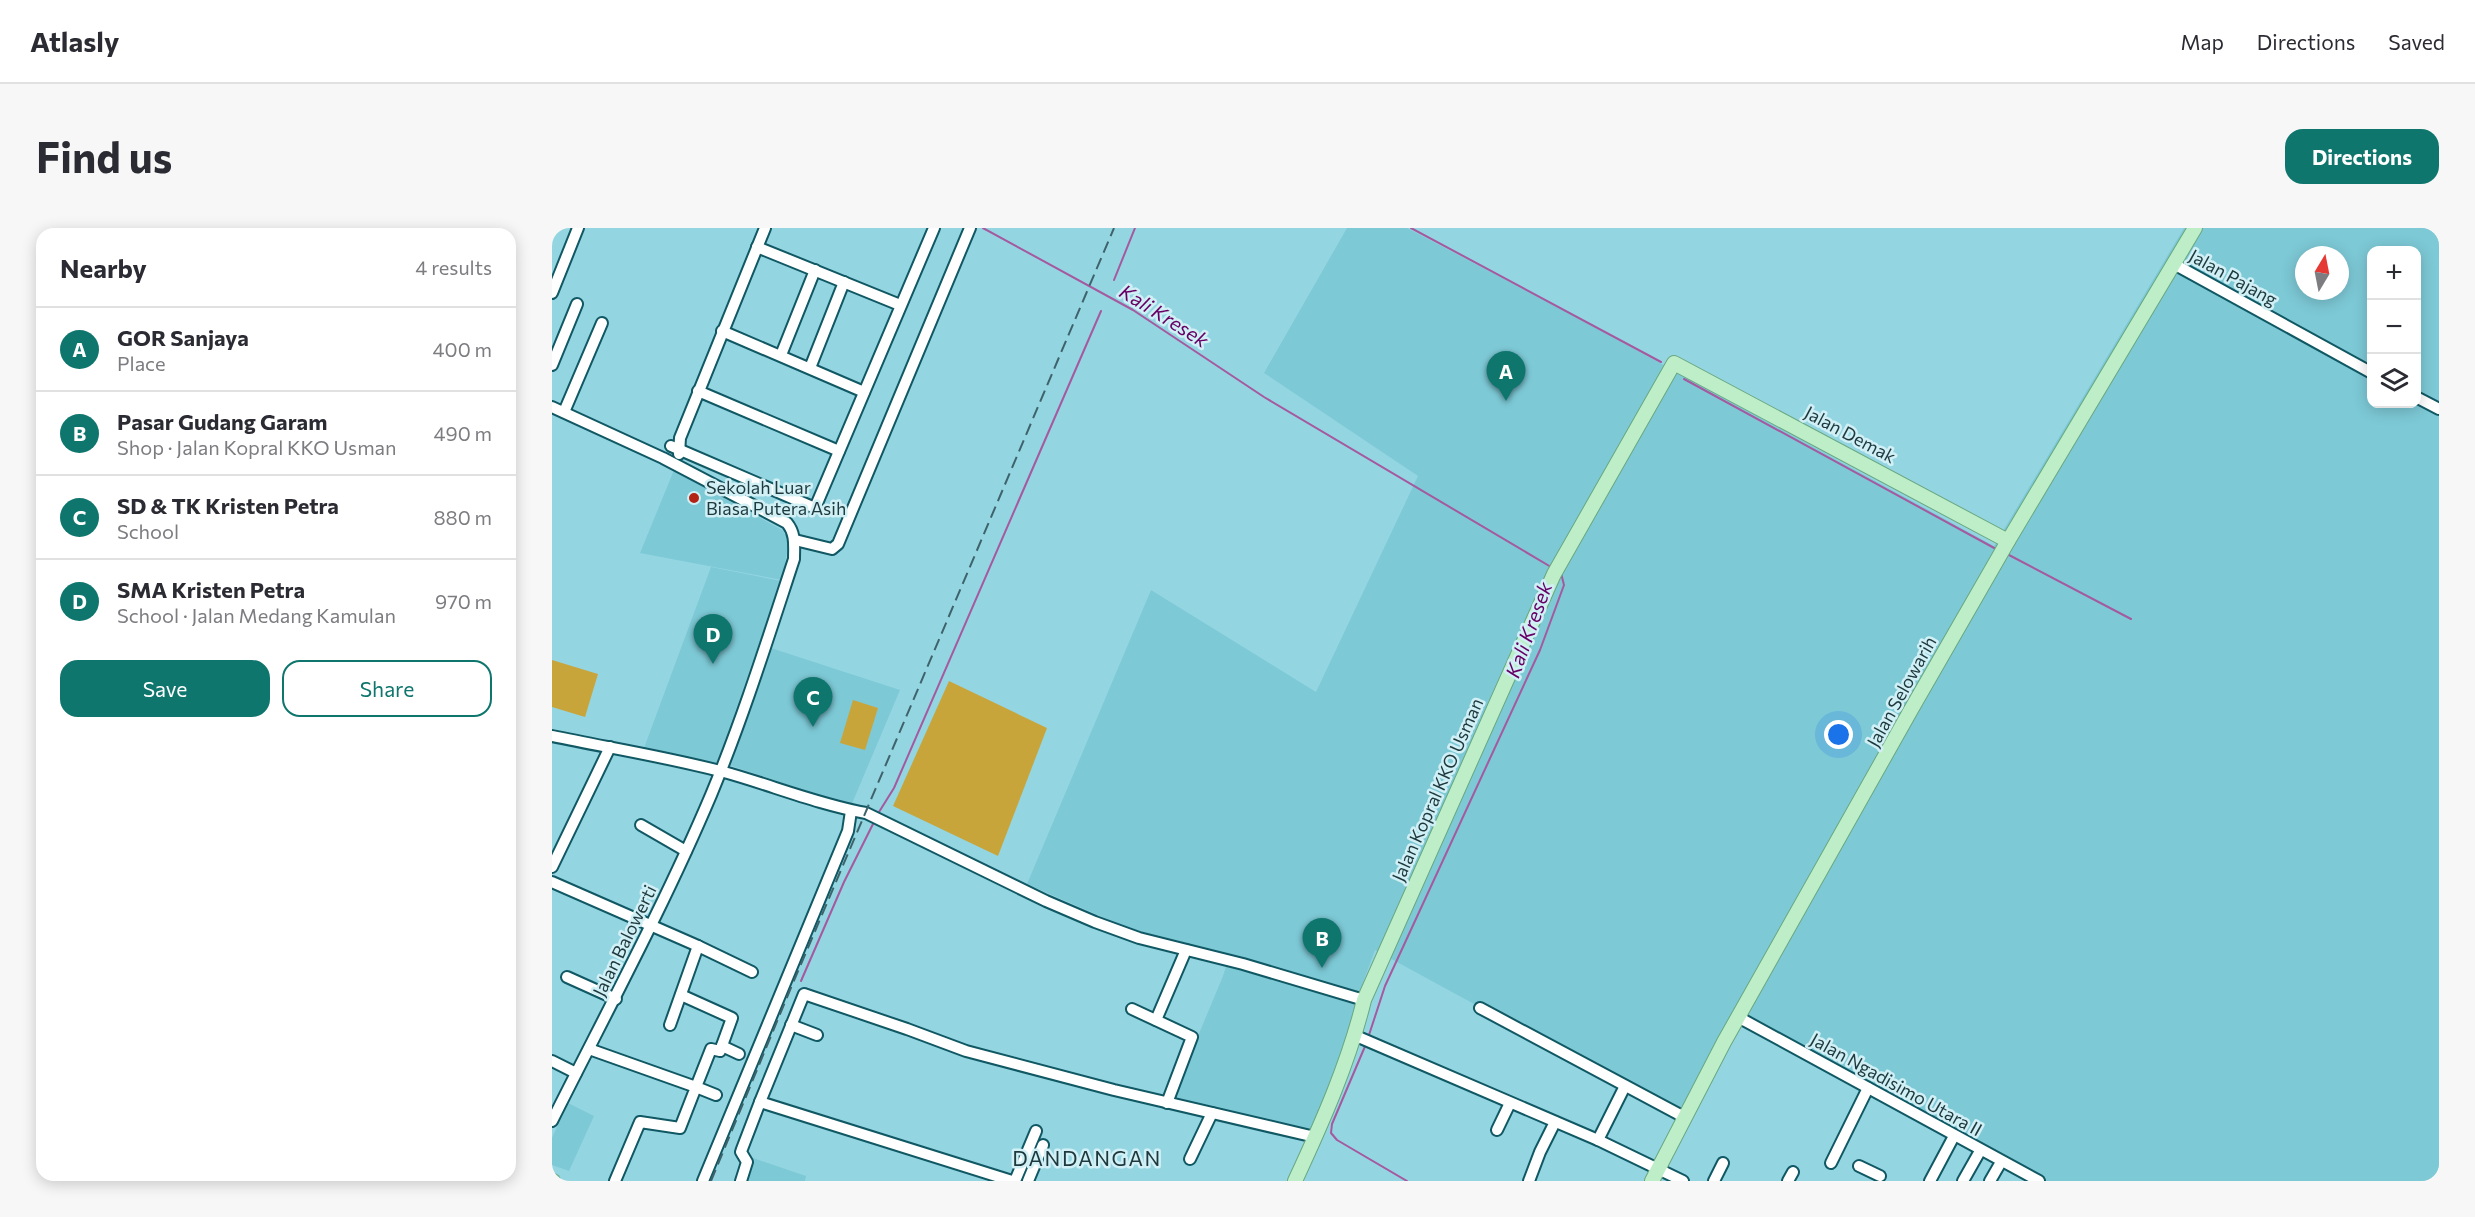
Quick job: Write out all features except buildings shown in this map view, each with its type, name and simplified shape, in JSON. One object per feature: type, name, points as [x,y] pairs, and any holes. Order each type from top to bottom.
[{"type":"main road","name":"Jalan Selowarih","points":[[1655,1175],[1738,1017],[2008,541],[2195,228]]},
{"type":"main road","name":"Jalan Demak","points":[[1674,363],[2008,541]]},
{"type":"main road","name":"Jalan Kopral KKO Usman","points":[[1295,1181],[1362,1038],[1364,1000],[1556,571],[1674,363]]},
{"type":"street","points":[[552,293],[578,228]]},
{"type":"street","points":[[675,464],[677,445],[765,228]]},
{"type":"street","points":[[677,445],[812,508],[818,505],[934,228]]},
{"type":"street","points":[[552,407],[663,458],[787,523],[792,529],[795,540],[832,549],[838,544],[970,228]]},
{"type":"street","points":[[757,247],[900,305]]},
{"type":"street","name":"Jalan Pajang","points":[[2174,264],[2367,370]]},
{"type":"street","points":[[781,355],[815,270]]},
{"type":"street","points":[[810,368],[844,282]]},
{"type":"street","points":[[552,365],[577,304]]},
{"type":"street","points":[[564,412],[602,323]]},
{"type":"street","points":[[722,331],[864,392]]},
{"type":"street","points":[[698,391],[839,451]]},
{"type":"street","points":[[2421,400],[2439,409]]},
{"type":"street","points":[[663,458],[677,445]]},
{"type":"street","name":"Jalan Balowerti","points":[[552,1121],[651,927],[720,771],[794,559],[795,540]]},
{"type":"street","points":[[552,736],[642,752],[720,771],[866,813],[1046,901],[1095,922],[1139,938],[1364,1000]]},
{"type":"street","points":[[552,867],[610,747]]},
{"type":"street","points":[[703,1181],[844,842],[851,810]]},
{"type":"street","points":[[641,825],[686,850]]},
{"type":"street","points":[[552,882],[752,972]]},
{"type":"street","points":[[670,1025],[698,946]]},
{"type":"street","points":[[1156,1020],[1186,950]]},
{"type":"street","points":[[567,977],[616,999]]},
{"type":"street","points":[[741,1181],[747,1162],[741,1152],[742,1149],[804,994],[898,1025],[966,1051],[1167,1103],[1315,1137]]},
{"type":"street","points":[[615,1181],[640,1122],[680,1128],[711,1048],[720,1052],[732,1018],[681,995]]},
{"type":"street","points":[[1480,1008],[1684,1117]]},
{"type":"street","points":[[1132,1009],[1192,1037],[1167,1103]]},
{"type":"street","name":"Jalan Ngadisimo Utara II","points":[[1738,1017],[2038,1181]]},
{"type":"street","points":[[791,1025],[817,1035]]},
{"type":"street","points":[[1362,1038],[1599,1140],[1655,1175],[1683,1181]]},
{"type":"street","points":[[722,1046],[740,1054]]},
{"type":"street","points":[[589,1048],[716,1095]]},
{"type":"street","points":[[552,1061],[576,1073]]},
{"type":"street","points":[[1599,1140],[1624,1086]]},
{"type":"street","points":[[1831,1163],[1868,1089]]},
{"type":"street","points":[[760,1102],[1014,1181],[1036,1131]]},
{"type":"street","points":[[1497,1130],[1510,1103]]},
{"type":"street","points":[[1190,1159],[1212,1113]]},
{"type":"street","points":[[1529,1181],[1555,1122]]},
{"type":"street","points":[[1930,1181],[1954,1136]]},
{"type":"street","points":[[1029,1181],[1043,1145]]},
{"type":"street","points":[[1963,1181],[1980,1151]]},
{"type":"street","points":[[1990,1181],[2001,1162]]},
{"type":"street","points":[[1714,1181],[1723,1163]]},
{"type":"street","points":[[1859,1166],[1880,1179]]},
{"type":"shaded area","points":[[1347,228],[1407,228],[1565,311],[1994,546],[2184,228],[2439,228],[2439,1181],[2044,1181],[1738,1013],[1683,1118],[1375,950],[1359,993],[1349,1041],[1314,1134],[1170,1103],[1229,957],[1139,933],[1027,884],[1151,590],[1316,692],[1418,476],[1264,373]]},
{"type":"shaded area","name":"Sekolah Luar Biasa Putera Asih","points":[[674,470],[782,530],[787,537],[788,547],[782,580],[640,553]]},
{"type":"shaded area","points":[[711,567],[781,581],[716,766],[644,748]]},
{"type":"shaded area","points":[[771,648],[900,690],[851,806],[729,765]]},
{"type":"shaded area","points":[[552,660],[598,674],[585,717],[552,707]]},
{"type":"shaded area","points":[[949,681],[1047,728],[998,856],[893,806]]},
{"type":"shaded area","points":[[853,700],[878,708],[865,750],[840,743]]},
{"type":"shaded area","points":[[568,1103],[594,1116],[569,1171],[552,1165],[552,1138]]},
{"type":"shaded area","points":[[753,1158],[806,1176],[805,1181],[745,1181]]},
{"type":"waterway","name":"Kali Kresek","points":[[983,228],[1133,310],[1264,397],[1551,567]]},
{"type":"waterway","points":[[1114,280],[1135,228]]},
{"type":"waterway","points":[[1411,228],[1661,362]]},
{"type":"waterway","points":[[879,812],[894,788],[1101,311]]},
{"type":"waterway","points":[[1684,379],[1996,549]]},
{"type":"waterway","points":[[2009,555],[2131,619]]},
{"type":"waterway","name":"Kali Kresek","points":[[1368,1038],[1385,986],[1540,650],[1564,585],[1561,573]]},
{"type":"waterway","points":[[801,981],[844,882],[873,824]]},
{"type":"waterway","name":"Kali Kresek","points":[[1366,1044],[1332,1124],[1331,1133],[1337,1140],[1407,1181]]},
{"type":"railway","points":[[711,1181],[1114,228]]},
{"type":"place","name":"GOR Sanjaya","points":[[1506,401]]},
{"type":"place","name":"Sekolah Luar Biasa Putera Asih","points":[[694,498]]},
{"type":"place","name":"SMA Kristen Petra","points":[[713,664]]},
{"type":"place","name":"SD & TK Kristen Petra","points":[[813,727]]},
{"type":"place","name":"Pasar Gudang Garam","points":[[1322,968]]},
{"type":"district","name":"DANDANGAN","points":[[1087,1159]]}]
